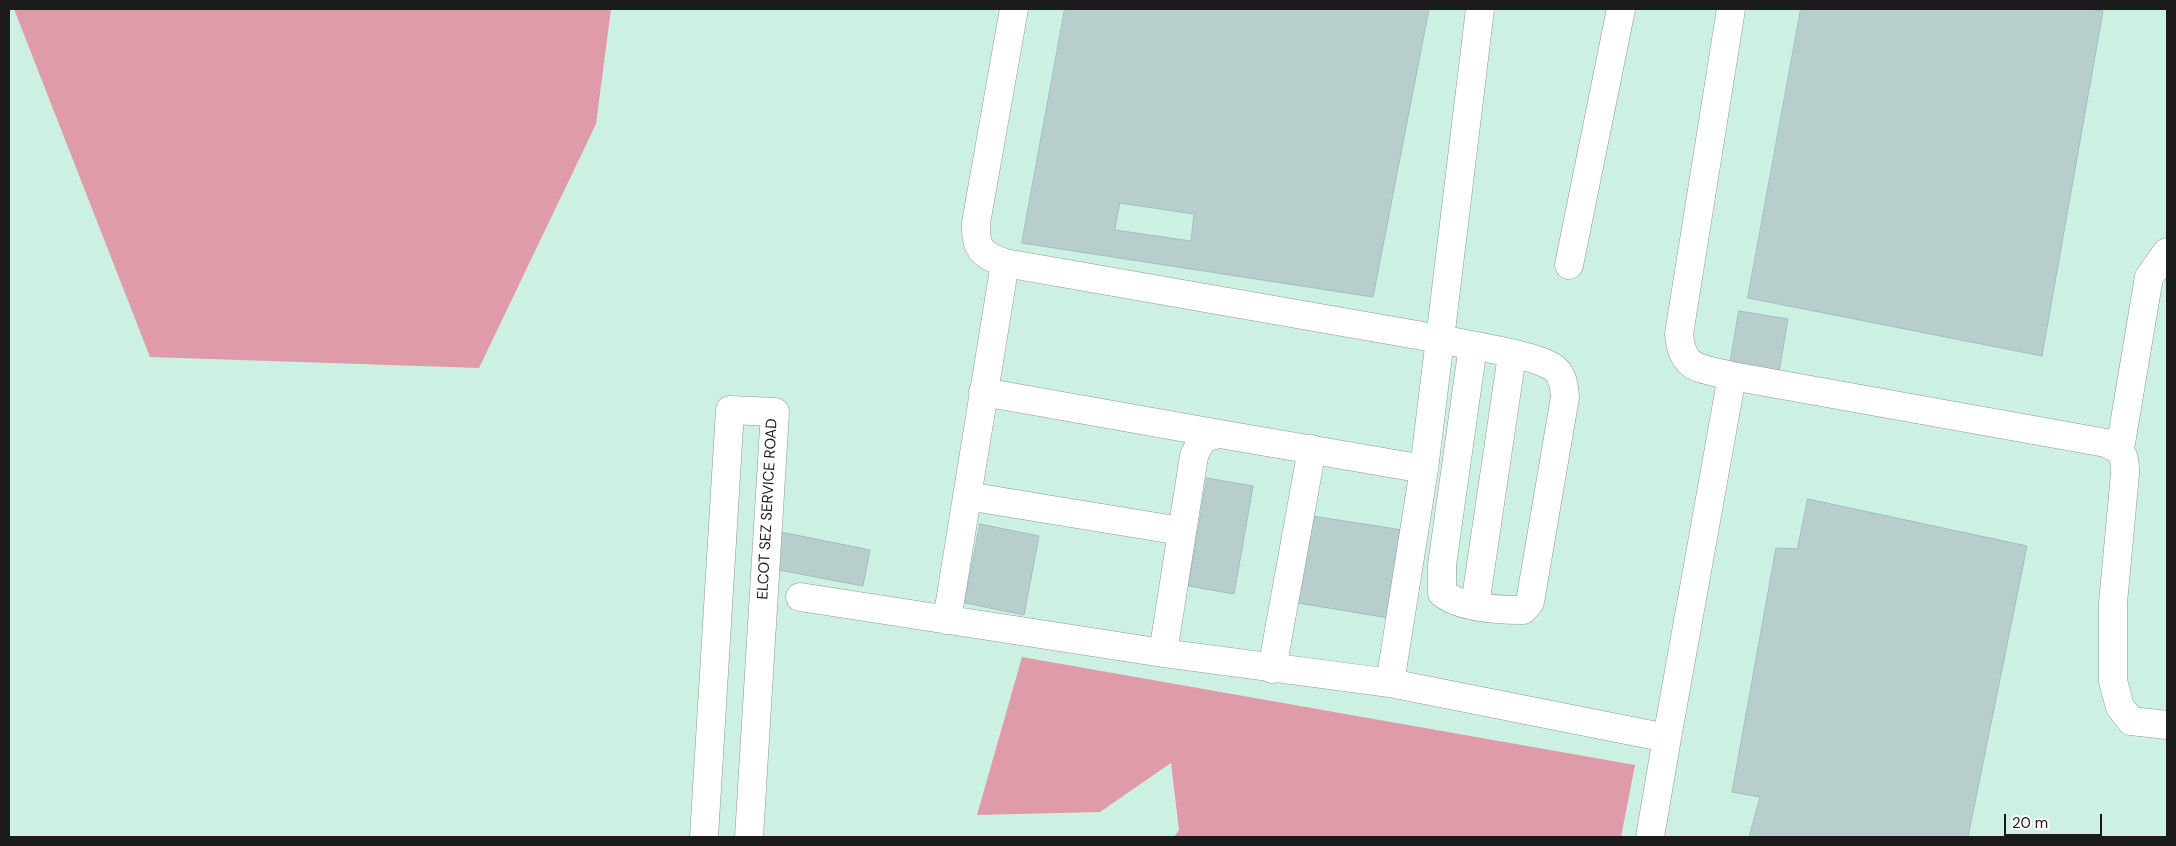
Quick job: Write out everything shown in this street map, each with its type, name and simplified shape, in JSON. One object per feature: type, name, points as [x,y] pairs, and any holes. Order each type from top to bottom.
[{"type":"lane","points":[[1014,9],[976,223],[975,237],[979,247],[987,257],[1005,263],[1440,339],[1473,346],[1538,361],[1556,369],[1563,380],[1565,397],[1530,602],[1523,610],[1498,610],[1450,599],[1442,593],[1442,565],[1473,346]]},
{"type":"lane","points":[[1390,683],[1424,469],[1480,9]]},
{"type":"lane","points":[[1569,266],[1621,9]]},
{"type":"lane","points":[[1731,9],[1678,334],[1680,350],[1688,361],[1695,366],[1732,376],[2106,443],[2120,449]]},
{"type":"lane","points":[[2167,252],[2149,277],[2120,449],[2125,459],[2125,474],[2113,603],[2113,680],[2120,707],[2131,721],[2167,725]]},
{"type":"lane","points":[[948,620],[966,496],[1005,263]]},
{"type":"lane","points":[[1475,605],[1512,355]]},
{"type":"lane","points":[[1650,837],[1732,376]]},
{"type":"lane","points":[[984,392],[1424,469]]},
{"type":"lane","name":"ELCOT SEZ SERVICE ROAD","points":[[704,837],[730,410],[775,412],[750,837]]},
{"type":"lane","points":[[1163,653],[1194,456],[1200,443],[1208,436],[1220,434]]},
{"type":"lane","points":[[1272,669],[1312,449]]},
{"type":"lane","points":[[966,496],[1181,531]]},
{"type":"lane","points":[[800,597],[1272,669],[1390,683],[1667,738]]},
{"type":"shaded area","points":[[9,9],[2167,9],[2167,837],[9,837]]},
{"type":"shaded area","points":[[14,9],[611,9],[596,124],[479,368],[150,357]]},
{"type":"shaded area","points":[[1022,657],[1635,765],[1621,837],[1174,837],[1179,830],[1171,763],[1100,812],[977,815]]},
{"type":"building","points":[[1065,9],[1429,9],[1373,297],[1022,243]]},
{"type":"building","points":[[1801,9],[2090,9],[2103,11],[2042,356],[1748,298]]},
{"type":"building","points":[[1120,203],[1194,214],[1191,241],[1115,230]]},
{"type":"building","points":[[1739,311],[1788,319],[1779,372],[1730,364]]},
{"type":"building","points":[[1207,478],[1253,486],[1234,594],[1189,586]]},
{"type":"building","points":[[1808,499],[2027,546],[1968,837],[1749,837],[1760,797],[1732,792],[1776,548],[1797,549]]},
{"type":"building","points":[[1306,515],[1409,531],[1395,619],[1292,602]]},
{"type":"building","points":[[980,524],[1039,536],[1024,615],[965,603]]},
{"type":"building","points":[[781,532],[870,550],[863,586],[773,569]]}]
